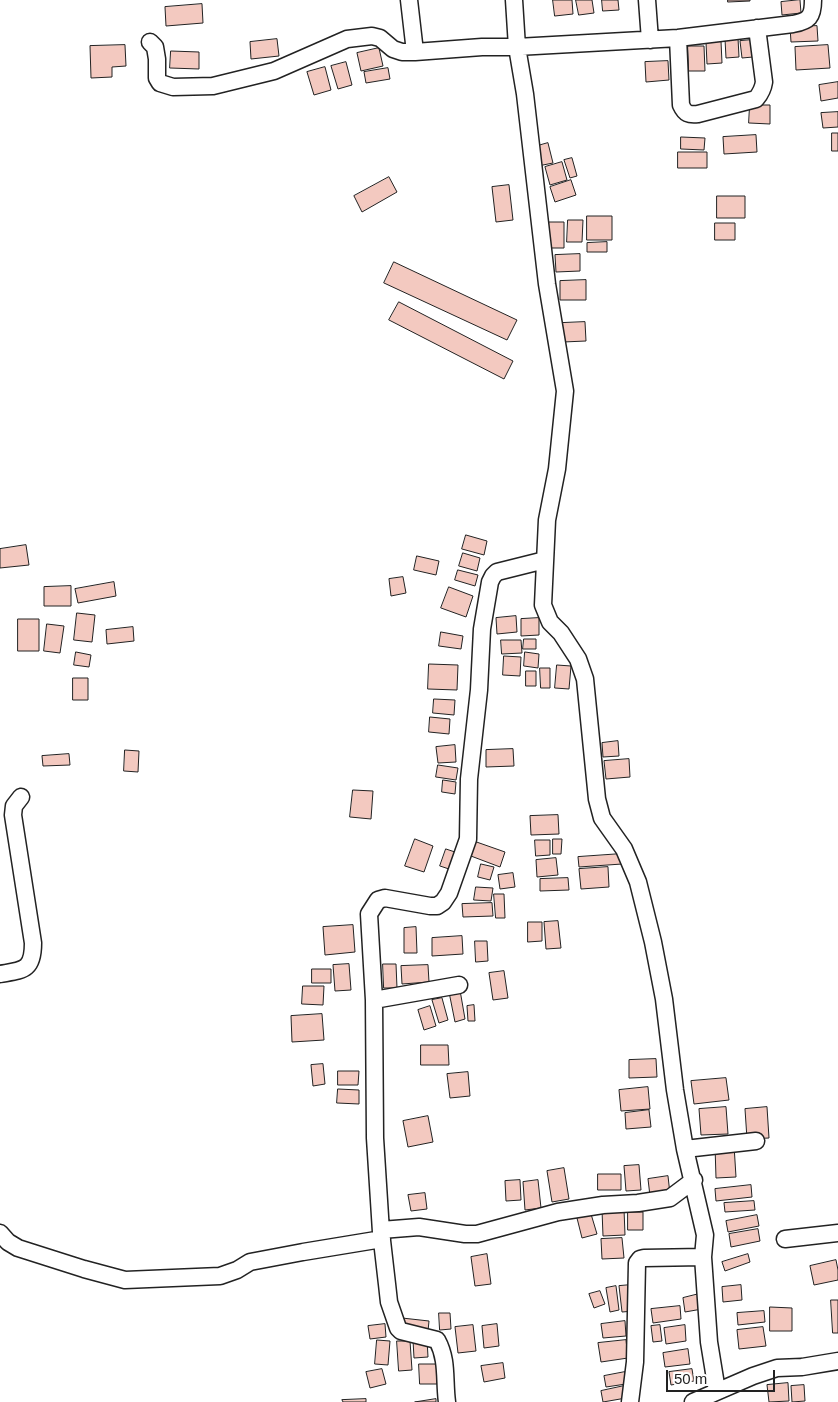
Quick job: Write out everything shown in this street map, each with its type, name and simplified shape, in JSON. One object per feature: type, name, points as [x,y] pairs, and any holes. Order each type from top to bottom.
[{"type":"street","points":[[409,0],[415,52]]},
{"type":"street","points":[[514,0],[517,47],[525,94],[548,284],[565,391],[557,469],[547,520],[544,605],[550,622],[578,659],[584,679],[596,790],[602,818],[624,849],[638,882],[646,908],[664,999],[675,1090],[685,1150],[694,1180],[705,1234],[703,1257],[709,1342],[717,1391]]},
{"type":"street","points":[[647,0],[650,40]]},
{"type":"street","points":[[150,42],[155,48],[157,78],[160,83],[173,87],[214,86],[274,71],[347,39],[372,36],[380,38],[393,49],[402,52],[415,52],[678,38],[805,21],[812,13],[813,0]]},
{"type":"street","points":[[678,38],[681,105],[688,115],[698,114],[756,98],[760,94],[764,82],[757,28]]},
{"type":"street","points":[[447,1402],[444,1358],[437,1340],[404,1332],[398,1328],[389,1302],[381,1235],[375,1138],[374,1000],[369,914],[378,900],[385,898],[437,906],[443,902],[449,893],[468,839],[469,779],[479,690],[482,630],[490,582],[492,576],[497,572],[545,560]]},
{"type":"street","points":[[0,974],[20,970],[27,966],[33,956],[33,944],[12,814],[14,806],[21,797]]},
{"type":"street","points":[[374,1000],[459,985]]},
{"type":"street","points":[[685,1150],[756,1140]]},
{"type":"street","points":[[0,1233],[8,1242],[18,1248],[84,1270],[125,1280],[220,1276],[237,1270],[250,1262],[419,1227],[477,1234],[558,1212],[670,1198],[694,1180]]},
{"type":"street","points":[[785,1239],[838,1232]]},
{"type":"street","points":[[630,1402],[635,1362],[637,1263],[640,1259],[644,1258],[703,1257]]},
{"type":"street","points":[[693,1402],[753,1376],[777,1368],[802,1367],[838,1361]]},
{"type":"building","points":[[553,0],[572,0],[573,14],[555,16]]},
{"type":"building","points":[[576,0],[592,0],[594,13],[579,15]]},
{"type":"building","points":[[602,0],[618,0],[619,10],[603,11]]},
{"type":"building","points":[[728,0],[750,0],[750,1],[728,2]]},
{"type":"building","points":[[800,0],[801,13],[782,15],[781,2]]},
{"type":"building","points":[[202,4],[203,23],[166,26],[165,7]]},
{"type":"building","points":[[817,26],[818,41],[791,42],[790,27]]},
{"type":"building","points":[[738,38],[739,57],[726,58],[725,39]]},
{"type":"building","points":[[277,39],[279,56],[251,59],[250,42]]},
{"type":"building","points":[[752,40],[753,57],[742,58],[740,41]]},
{"type":"building","points":[[721,41],[722,63],[707,64],[706,42]]},
{"type":"building","points":[[125,45],[126,66],[112,67],[112,77],[91,78],[90,46]]},
{"type":"building","points":[[828,45],[830,68],[796,70],[795,47]]},
{"type":"building","points":[[688,46],[704,46],[705,71],[689,71]]},
{"type":"building","points":[[379,48],[383,66],[361,71],[357,53]]},
{"type":"building","points":[[171,51],[199,52],[199,69],[170,68]]},
{"type":"building","points":[[668,61],[669,80],[646,82],[645,62]]},
{"type":"building","points":[[346,62],[352,85],[338,89],[331,66]]},
{"type":"building","points":[[325,67],[331,90],[314,95],[307,72]]},
{"type":"building","points":[[388,68],[390,79],[366,83],[364,72]]},
{"type":"building","points":[[838,82],[838,98],[821,101],[819,85]]},
{"type":"building","points":[[750,105],[770,105],[770,124],[749,123]]},
{"type":"building","points":[[838,112],[838,127],[823,128],[821,113]]},
{"type":"building","points":[[832,133],[838,133],[838,151],[832,151]]},
{"type":"building","points":[[756,135],[757,152],[724,154],[723,137]]},
{"type":"building","points":[[681,137],[705,138],[704,150],[681,149]]},
{"type":"building","points":[[548,143],[553,163],[538,166],[534,147]]},
{"type":"building","points":[[678,152],[707,152],[707,168],[678,168]]},
{"type":"building","points":[[572,158],[577,176],[570,178],[564,160]]},
{"type":"building","points":[[562,162],[567,180],[550,185],[545,167]]},
{"type":"building","points":[[389,177],[397,192],[362,212],[354,196]]},
{"type":"building","points":[[571,180],[576,195],[555,202],[550,187]]},
{"type":"building","points":[[509,185],[513,220],[496,222],[492,187]]},
{"type":"building","points":[[717,196],[745,196],[745,218],[717,218]]},
{"type":"building","points":[[587,216],[612,216],[612,240],[587,240]]},
{"type":"building","points":[[568,220],[583,220],[582,242],[567,242]]},
{"type":"building","points":[[549,222],[564,222],[564,248],[549,248]]},
{"type":"building","points":[[715,223],[735,223],[735,240],[715,240]]},
{"type":"building","points":[[607,242],[607,252],[587,252],[587,243]]},
{"type":"building","points":[[580,254],[580,271],[556,272],[555,255]]},
{"type":"building","points":[[394,262],[517,320],[507,340],[384,283]]},
{"type":"building","points":[[586,280],[586,300],[560,300],[560,281]]},
{"type":"building","points":[[399,302],[513,361],[504,379],[389,320]]},
{"type":"building","points":[[585,322],[586,341],[563,342],[562,323]]},
{"type":"building","points":[[466,535],[487,541],[484,555],[462,549]]},
{"type":"building","points":[[26,545],[29,565],[0,568],[0,549]]},
{"type":"building","points":[[463,553],[480,558],[477,571],[459,566]]},
{"type":"building","points":[[417,556],[439,561],[436,575],[414,570]]},
{"type":"building","points":[[458,570],[478,575],[475,586],[455,580]]},
{"type":"building","points":[[403,577],[406,593],[391,596],[389,579]]},
{"type":"building","points":[[114,582],[116,596],[78,603],[75,589]]},
{"type":"building","points":[[71,586],[71,606],[44,606],[44,587]]},
{"type":"building","points":[[449,587],[473,596],[466,617],[441,608]]},
{"type":"building","points":[[77,613],[95,615],[92,642],[74,640]]},
{"type":"building","points":[[516,616],[517,632],[497,634],[496,618]]},
{"type":"building","points":[[539,618],[539,635],[521,636],[521,619]]},
{"type":"building","points":[[18,619],[39,619],[39,651],[18,651]]},
{"type":"building","points":[[47,624],[64,626],[60,653],[44,651]]},
{"type":"building","points":[[133,627],[134,641],[107,644],[106,630]]},
{"type":"building","points":[[441,632],[463,636],[461,649],[439,646]]},
{"type":"building","points":[[524,639],[536,639],[536,649],[523,649]]},
{"type":"building","points":[[501,640],[521,640],[522,653],[502,654]]},
{"type":"building","points":[[76,652],[91,655],[89,667],[74,665]]},
{"type":"building","points":[[525,652],[539,654],[538,668],[524,666]]},
{"type":"building","points":[[504,656],[521,657],[520,676],[503,675]]},
{"type":"building","points":[[429,664],[458,665],[457,690],[428,689]]},
{"type":"building","points":[[557,665],[571,666],[569,689],[555,688]]},
{"type":"building","points":[[540,668],[550,668],[550,688],[541,688]]},
{"type":"building","points":[[526,671],[536,671],[536,686],[526,686]]},
{"type":"building","points":[[73,678],[88,678],[88,700],[73,700]]},
{"type":"building","points":[[434,699],[455,700],[454,715],[433,713]]},
{"type":"building","points":[[430,717],[450,719],[449,734],[429,732]]},
{"type":"building","points":[[618,741],[619,756],[603,757],[602,743]]},
{"type":"building","points":[[455,745],[456,762],[438,763],[436,747]]},
{"type":"building","points":[[513,749],[514,766],[486,767],[486,750]]},
{"type":"building","points":[[125,750],[139,751],[138,772],[124,771]]},
{"type":"building","points":[[69,754],[70,765],[43,766],[42,756]]},
{"type":"building","points":[[629,759],[630,777],[606,779],[604,761]]},
{"type":"building","points":[[438,765],[458,768],[456,780],[436,777]]},
{"type":"building","points":[[443,780],[456,782],[455,794],[442,792]]},
{"type":"building","points":[[353,790],[373,791],[371,819],[350,817]]},
{"type":"building","points":[[558,815],[559,834],[531,835],[530,816]]},
{"type":"building","points":[[415,839],[433,846],[424,872],[405,866]]},
{"type":"building","points":[[468,839],[505,852],[500,867],[463,853]]},
{"type":"building","points":[[553,839],[562,839],[561,854],[553,854]]},
{"type":"building","points":[[535,840],[550,840],[550,855],[536,856]]},
{"type":"building","points":[[446,849],[458,853],[452,870],[440,866]]},
{"type":"building","points":[[621,854],[622,864],[579,867],[578,857]]},
{"type":"building","points":[[556,858],[558,875],[537,877],[536,860]]},
{"type":"building","points":[[481,864],[494,867],[490,880],[478,877]]},
{"type":"building","points":[[608,867],[609,887],[581,889],[579,869]]},
{"type":"building","points":[[513,873],[515,887],[500,889],[498,875]]},
{"type":"building","points":[[568,878],[569,890],[540,891],[540,879]]},
{"type":"building","points":[[476,887],[493,888],[491,901],[474,900]]},
{"type":"building","points":[[494,894],[504,894],[505,918],[496,918]]},
{"type":"building","points":[[492,903],[493,916],[463,917],[462,904]]},
{"type":"building","points":[[558,921],[561,948],[546,949],[544,922]]},
{"type":"building","points":[[528,922],[542,922],[542,941],[528,942]]},
{"type":"building","points":[[353,925],[355,952],[325,955],[323,927]]},
{"type":"building","points":[[416,927],[417,953],[404,953],[404,928]]},
{"type":"building","points":[[462,936],[463,954],[432,956],[432,938]]},
{"type":"building","points":[[475,941],[487,941],[488,961],[476,962]]},
{"type":"building","points":[[349,964],[351,990],[335,991],[333,965]]},
{"type":"building","points":[[383,964],[396,964],[397,988],[384,988]]},
{"type":"building","points":[[428,965],[429,982],[402,984],[401,966]]},
{"type":"building","points":[[312,969],[331,969],[331,983],[312,983]]},
{"type":"building","points":[[504,971],[508,998],[493,1000],[489,973]]},
{"type":"building","points":[[303,986],[324,986],[323,1005],[302,1004]]},
{"type":"building","points":[[460,990],[465,1019],[455,1022],[449,992]]},
{"type":"building","points":[[442,998],[448,1020],[439,1023],[432,1000]]},
{"type":"building","points":[[474,1005],[475,1021],[468,1021],[467,1006]]},
{"type":"building","points":[[430,1006],[436,1026],[424,1030],[418,1010]]},
{"type":"building","points":[[322,1014],[324,1040],[292,1042],[291,1016]]},
{"type":"building","points":[[421,1045],[448,1045],[449,1065],[421,1065]]},
{"type":"building","points":[[656,1059],[657,1077],[629,1078],[629,1060]]},
{"type":"building","points":[[323,1064],[325,1084],[313,1086],[311,1065]]},
{"type":"building","points":[[338,1071],[359,1071],[358,1085],[338,1085]]},
{"type":"building","points":[[468,1072],[470,1096],[450,1098],[447,1074]]},
{"type":"building","points":[[726,1078],[729,1100],[694,1104],[691,1081]]},
{"type":"building","points":[[648,1087],[650,1109],[621,1111],[619,1090]]},
{"type":"building","points":[[338,1089],[359,1090],[359,1104],[337,1103]]},
{"type":"building","points":[[726,1107],[728,1134],[701,1135],[699,1109]]},
{"type":"building","points":[[767,1107],[769,1138],[747,1139],[745,1109]]},
{"type":"building","points":[[649,1110],[651,1127],[626,1129],[625,1113]]},
{"type":"building","points":[[428,1116],[433,1142],[408,1147],[403,1121]]},
{"type":"building","points":[[734,1145],[736,1177],[716,1178],[715,1146]]},
{"type":"building","points":[[639,1165],[641,1190],[626,1191],[624,1166]]},
{"type":"building","points":[[564,1168],[569,1199],[552,1202],[547,1171]]},
{"type":"building","points":[[598,1174],[621,1174],[621,1190],[598,1190]]},
{"type":"building","points":[[668,1176],[670,1194],[650,1196],[648,1179]]},
{"type":"building","points":[[520,1180],[521,1200],[506,1201],[505,1181]]},
{"type":"building","points":[[538,1180],[541,1208],[525,1210],[523,1182]]},
{"type":"building","points":[[751,1185],[752,1197],[716,1201],[715,1189]]},
{"type":"building","points":[[425,1193],[427,1209],[411,1211],[408,1195]]},
{"type":"building","points":[[754,1201],[755,1210],[725,1212],[724,1203]]},
{"type":"building","points":[[624,1209],[625,1235],[603,1236],[602,1210]]},
{"type":"building","points":[[628,1212],[643,1212],[643,1230],[628,1230]]},
{"type":"building","points":[[591,1214],[597,1234],[582,1238],[577,1218]]},
{"type":"building","points":[[757,1215],[759,1226],[728,1232],[726,1221]]},
{"type":"building","points":[[758,1229],[760,1241],[731,1247],[729,1234]]},
{"type":"building","points":[[622,1238],[624,1258],[602,1259],[601,1239]]},
{"type":"building","points":[[487,1254],[491,1284],[475,1286],[471,1257]]},
{"type":"building","points":[[748,1254],[750,1262],[725,1271],[722,1262]]},
{"type":"building","points":[[836,1260],[838,1280],[814,1285],[810,1266]]},
{"type":"building","points":[[631,1285],[634,1311],[622,1312],[619,1286]]},
{"type":"building","points":[[741,1285],[742,1300],[723,1302],[722,1287]]},
{"type":"building","points":[[616,1286],[619,1310],[610,1312],[606,1288]]},
{"type":"building","points":[[600,1291],[605,1304],[594,1308],[589,1294]]},
{"type":"building","points":[[699,1294],[702,1309],[685,1312],[683,1298]]},
{"type":"building","points":[[831,1300],[838,1300],[838,1333],[833,1333]]},
{"type":"building","points":[[680,1306],[681,1319],[653,1323],[651,1309]]},
{"type":"building","points":[[770,1307],[792,1308],[792,1331],[770,1331]]},
{"type":"building","points":[[764,1311],[765,1322],[738,1325],[737,1313]]},
{"type":"building","points":[[439,1313],[450,1313],[451,1329],[440,1330]]},
{"type":"building","points":[[402,1318],[429,1321],[428,1331],[401,1328]]},
{"type":"building","points":[[625,1321],[626,1336],[603,1338],[601,1324]]},
{"type":"building","points":[[385,1324],[386,1337],[370,1339],[368,1326]]},
{"type":"building","points":[[497,1324],[499,1346],[484,1348],[482,1326]]},
{"type":"building","points":[[473,1325],[476,1351],[458,1353],[455,1327]]},
{"type":"building","points":[[660,1325],[662,1341],[653,1342],[651,1326]]},
{"type":"building","points":[[685,1325],[686,1341],[666,1344],[664,1328]]},
{"type":"building","points":[[763,1327],[766,1346],[739,1349],[737,1330]]},
{"type":"building","points":[[427,1339],[428,1357],[414,1358],[413,1340]]},
{"type":"building","points":[[377,1340],[390,1341],[388,1365],[375,1364]]},
{"type":"building","points":[[626,1340],[628,1358],[601,1362],[598,1343]]},
{"type":"building","points":[[397,1341],[410,1341],[412,1370],[399,1371]]},
{"type":"building","points":[[688,1349],[690,1364],[665,1367],[663,1353]]},
{"type":"building","points":[[503,1363],[505,1378],[484,1382],[481,1366]]},
{"type":"building","points":[[419,1364],[437,1364],[437,1384],[420,1384]]},
{"type":"building","points":[[382,1369],[386,1384],[370,1388],[366,1372]]},
{"type":"building","points":[[692,1369],[694,1381],[671,1385],[669,1372]]},
{"type":"building","points":[[625,1372],[626,1384],[606,1387],[604,1376]]},
{"type":"building","points":[[788,1383],[789,1401],[769,1402],[767,1385]]},
{"type":"building","points":[[804,1385],[805,1401],[792,1402],[791,1386]]},
{"type":"building","points":[[624,1386],[626,1398],[603,1402],[601,1391]]},
{"type":"building","points":[[366,1399],[366,1402],[343,1402],[342,1400]]},
{"type":"building","points":[[436,1399],[436,1402],[415,1402]]}]
